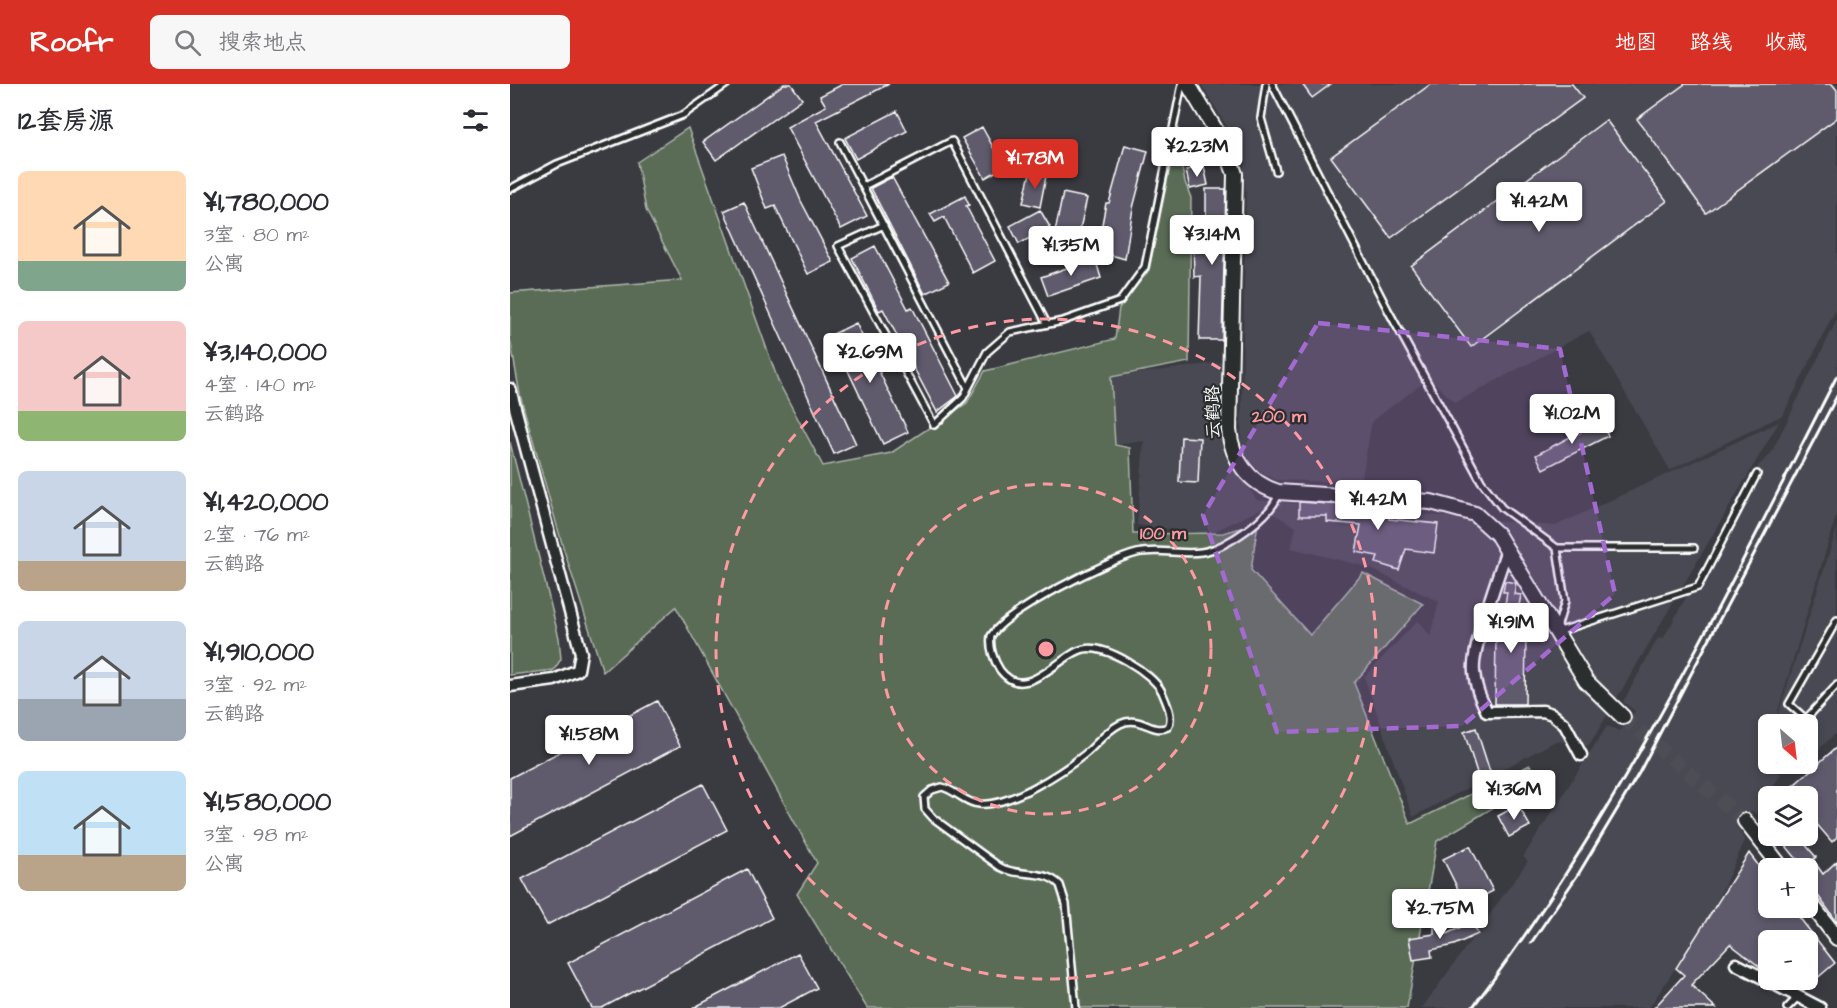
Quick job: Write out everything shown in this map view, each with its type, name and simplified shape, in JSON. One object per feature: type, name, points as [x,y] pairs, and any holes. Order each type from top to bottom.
[{"type":"street","name":"云鹤路","points":[[1188,84],[1225,146],[1235,174],[1230,444],[1244,471],[1261,485],[1279,492],[1445,504],[1464,509],[1487,522],[1506,549],[1586,681],[1623,717]]},
{"type":"street","points":[[510,389],[581,653],[578,670],[554,680],[510,686]]},
{"type":"street","points":[[1506,549],[1477,648],[1473,670],[1477,692],[1487,712],[1544,711],[1559,718],[1581,755]]},
{"type":"street","points":[[1745,821],[1774,858]]},
{"type":"street","points":[[1818,913],[1837,938]]},
{"type":"street","points":[[1736,964],[1820,1008]]},
{"type":"lane","points":[[510,189],[557,164],[683,115],[727,84]]},
{"type":"lane","points":[[884,225],[838,246],[934,425],[963,398],[967,386],[987,352],[1010,332],[1047,324],[1120,301],[1145,267],[1182,84]]},
{"type":"lane","points":[[1266,84],[1261,118],[1276,171]]},
{"type":"lane","points":[[1272,84],[1388,310],[1481,481],[1502,508],[1557,548],[1694,548]]},
{"type":"lane","points":[[864,186],[952,141],[1047,324]]},
{"type":"lane","points":[[840,142],[967,386]]},
{"type":"lane","points":[[1555,632],[1698,587],[1757,474]]},
{"type":"lane","points":[[1076,1008],[1066,904],[1060,885],[1049,877],[1012,872],[1000,867],[933,818],[925,809],[924,797],[932,790],[942,787],[972,802],[995,803],[1026,790],[1068,767],[1120,724],[1137,720],[1158,729],[1168,727],[1170,717],[1159,687],[1149,676],[1132,664],[1093,649],[1084,649],[1040,677],[1017,681],[1007,677],[996,663],[991,636],[1016,613],[1120,558],[1147,552],[1199,553],[1212,549],[1264,516],[1273,507],[1279,492]]},
{"type":"lane","points":[[1555,632],[1565,601],[1557,548]]},
{"type":"lane","points":[[1837,620],[1789,704],[1806,719],[1837,685]]},
{"type":"lane","points":[[1787,1008],[1798,997]]},
{"type":"highlighted area","points":[[1318,323],[1560,349],[1615,594],[1462,726],[1277,732],[1203,515]]},
{"type":"shaded area","points":[[1201,84],[1837,84],[1837,307],[1783,415],[1670,470],[1589,331],[1455,403],[1430,378],[1372,421],[1361,483],[1276,480],[1258,470],[1244,455],[1241,441],[1246,191],[1242,151]]},
{"type":"shaded area","points":[[1837,320],[1837,513],[1777,714],[1758,714],[1758,774],[1781,774],[1774,786],[1758,786],[1758,812],[1757,814],[1752,811],[1736,825],[1745,841],[1710,916],[1649,1008],[1422,1008],[1528,861],[1523,857],[1607,726],[1620,731],[1635,711],[1623,702],[1658,638],[1663,639],[1759,465],[1770,455]]},
{"type":"shaded area","points":[[1223,362],[1224,454],[1257,500],[1555,526],[1779,422],[1589,746],[1556,741],[1413,817],[1364,677],[1418,620],[1430,636],[1439,602],[1367,567],[1291,548],[1296,527],[1263,508],[1209,534],[1137,525],[1144,441],[1115,445],[1111,377]]},
{"type":"shaded area","points":[[1837,528],[1837,732],[1818,750],[1818,714],[1778,714]]},
{"type":"green space","points":[[688,128],[779,383],[823,466],[891,453],[967,403],[985,371],[1115,339],[1119,308],[1149,270],[1172,157],[1178,149],[1191,198],[1189,362],[1111,377],[1115,445],[1130,448],[1133,534],[1223,533],[1258,523],[1251,570],[1310,635],[1363,573],[1423,604],[1354,683],[1410,824],[1530,765],[1538,781],[1437,841],[1407,1008],[867,1008],[797,894],[817,863],[676,607],[603,672],[563,547],[520,395],[510,338],[510,293],[682,280],[646,210],[637,162]]},
{"type":"green space","points":[[510,442],[559,638],[561,659],[554,670],[510,675]]},
{"type":"building","points":[[784,84],[791,84],[802,99],[716,160],[703,142]]},
{"type":"building","points":[[843,84],[889,84],[816,121],[867,216],[841,229],[787,127],[826,106],[820,96]]},
{"type":"building","points":[[1302,84],[1331,84],[1312,98]]},
{"type":"building","points":[[1431,84],[1572,84],[1583,98],[1391,238],[1331,157]]},
{"type":"building","points":[[1685,84],[1832,84],[1837,90],[1837,118],[1706,213],[1637,119]]},
{"type":"building","points":[[897,111],[907,131],[856,159],[845,138]]},
{"type":"building","points":[[1606,120],[1667,201],[1471,347],[1411,266]]},
{"type":"building","points":[[982,127],[1004,167],[985,178],[962,138]]},
{"type":"building","points":[[1125,145],[1148,151],[1133,208],[1125,259],[1097,251],[1106,203],[1109,203]]},
{"type":"building","points":[[782,156],[801,201],[833,262],[808,274],[775,206],[767,209],[751,168]]},
{"type":"building","points":[[1204,166],[1208,185],[1190,189],[1186,170]]},
{"type":"building","points":[[1030,173],[1046,176],[1040,207],[1023,203]]},
{"type":"building","points":[[892,177],[949,282],[925,294],[871,188]]},
{"type":"building","points":[[1206,189],[1226,189],[1222,340],[1199,340],[1201,276],[1194,277],[1193,237],[1206,236]]},
{"type":"building","points":[[1063,193],[1087,198],[1076,247],[1053,242]]},
{"type":"building","points":[[965,196],[969,205],[966,206],[995,261],[973,273],[944,217],[935,222],[930,214]]},
{"type":"building","points":[[744,202],[856,444],[834,454],[724,211]]},
{"type":"building","points":[[1040,210],[1050,227],[1019,244],[1010,226]]},
{"type":"building","points":[[875,246],[908,309],[912,307],[958,396],[937,412],[883,309],[879,311],[852,258]]},
{"type":"building","points":[[1095,258],[1101,278],[1048,296],[1041,277]]},
{"type":"building","points":[[856,323],[908,432],[883,444],[831,335]]},
{"type":"building","points":[[1600,421],[1608,436],[1543,469],[1536,455]]},
{"type":"building","points":[[1181,437],[1200,438],[1198,483],[1179,482]]},
{"type":"building","points":[[1299,502],[1390,508],[1389,519],[1438,524],[1434,553],[1406,549],[1399,570],[1376,563],[1378,556],[1356,552],[1361,525],[1327,522],[1327,516],[1299,516]]},
{"type":"building","points":[[1505,581],[1516,583],[1514,594],[1521,595],[1516,622],[1521,623],[1519,635],[1526,635],[1525,704],[1495,704],[1496,635],[1500,635],[1507,592],[1503,592]]},
{"type":"building","points":[[657,701],[680,746],[510,836],[510,778]]},
{"type":"building","points":[[1476,728],[1492,778],[1480,782],[1464,732]]},
{"type":"building","points":[[1837,747],[1837,837],[1832,842],[1818,826],[1818,786],[1793,786],[1806,774],[1818,774],[1818,764]]},
{"type":"building","points":[[703,784],[727,830],[547,925],[522,879]]},
{"type":"building","points":[[1518,805],[1530,826],[1509,837],[1498,816]]},
{"type":"building","points":[[1470,846],[1493,891],[1466,905],[1443,859]]},
{"type":"building","points":[[1786,846],[1807,846],[1816,857],[1815,858],[1796,858]]},
{"type":"building","points":[[1749,853],[1758,865],[1758,918],[1800,918],[1809,930],[1758,930],[1758,965],[1730,944],[1691,985],[1716,1008],[1654,1008],[1684,975],[1676,968]]},
{"type":"building","points":[[1837,861],[1837,922],[1818,896],[1818,867],[1823,874]]},
{"type":"building","points":[[747,869],[772,918],[602,1008],[592,1008],[568,963]]},
{"type":"building","points":[[1434,921],[1446,922],[1446,934],[1472,922],[1478,934],[1454,945],[1431,950],[1432,957],[1413,960],[1409,938],[1434,934]]},
{"type":"building","points":[[1818,941],[1835,963],[1818,977]]},
{"type":"building","points":[[798,953],[817,988],[779,1008],[693,1008]]},
{"type":"tunnel","points":[[1623,717],[1745,821]]},
{"type":"railway","points":[[1472,1008],[1526,934],[1576,858],[1623,780],[1712,620],[1837,376]]},
{"type":"railway","points":[[1531,943],[1579,873],[1639,773],[1837,396]]}]
